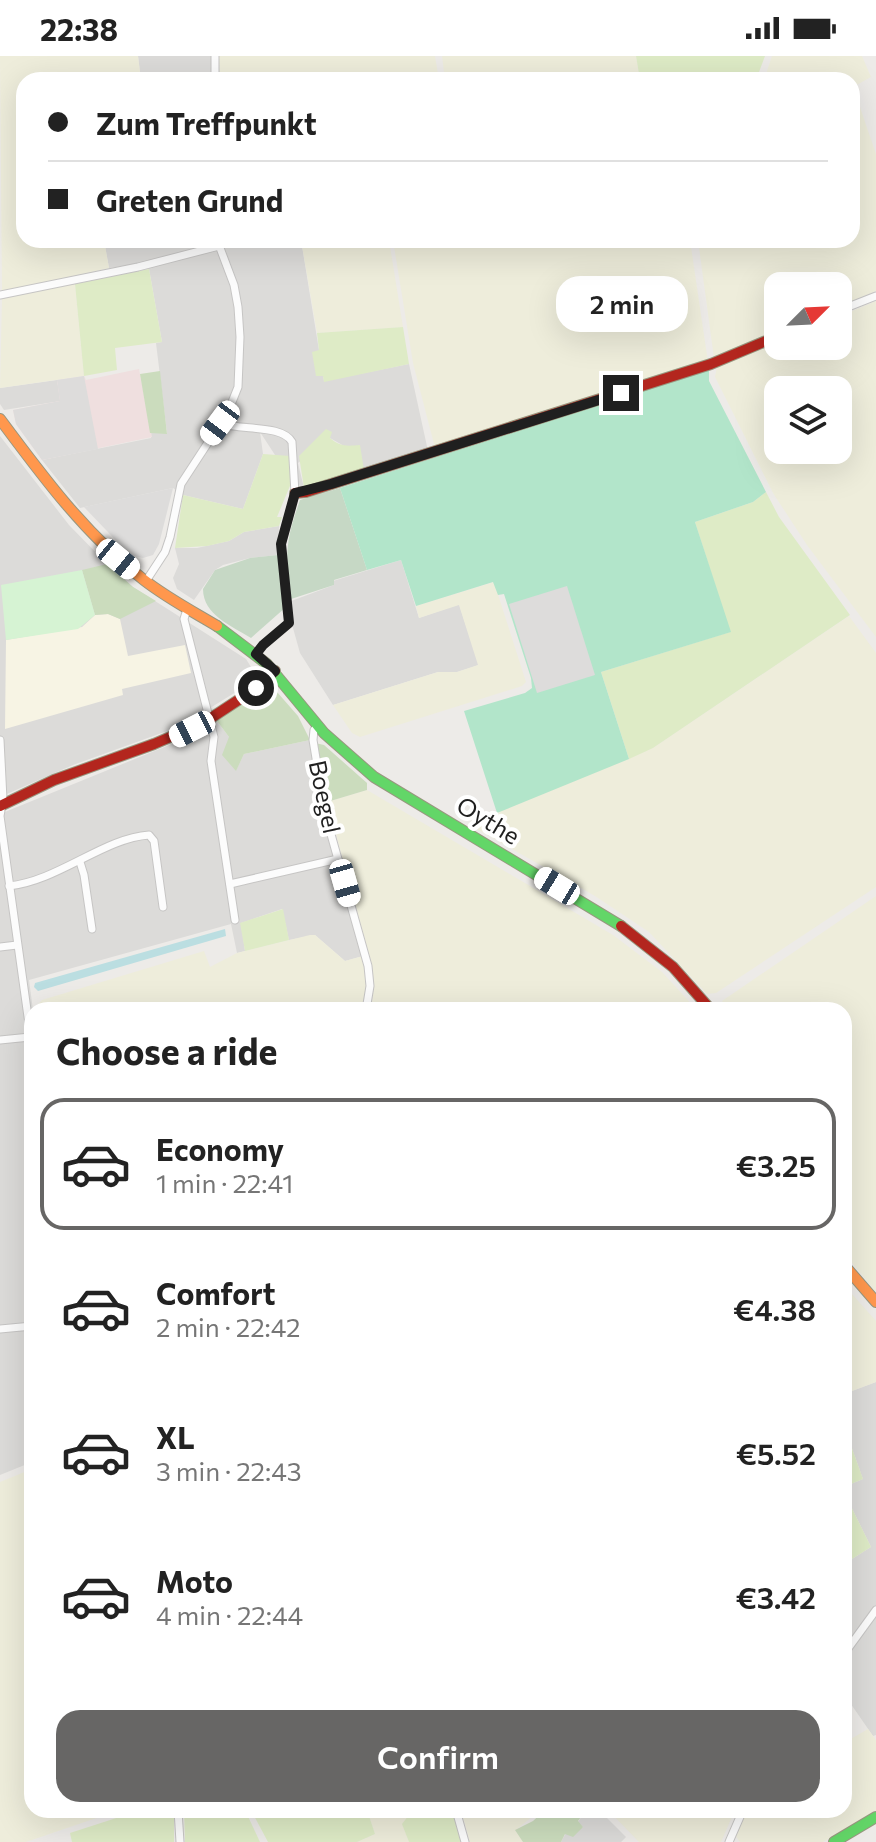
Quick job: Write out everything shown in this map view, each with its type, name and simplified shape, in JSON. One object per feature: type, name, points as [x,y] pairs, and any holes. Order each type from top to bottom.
[{"type":"main road","points":[[295,493],[711,364],[764,342]]},
{"type":"main road","name":"Oythe","points":[[0,419],[77,518],[118,559],[256,654],[275,671],[345,754],[374,777],[612,918],[673,967],[704,1002]]},
{"type":"main road","points":[[1,806],[71,774],[177,737],[209,720],[275,671]]},
{"type":"main road","points":[[852,1274],[876,1302]]},
{"type":"main road","points":[[834,1842],[876,1817]]},
{"type":"street","points":[[0,295],[138,267],[201,248]]},
{"type":"street","points":[[146,581],[165,552],[181,484],[234,400],[238,387],[240,337],[234,285],[220,248]]},
{"type":"street","points":[[852,305],[876,296]]},
{"type":"street","points":[[220,423],[231,428],[280,431],[292,442],[295,493],[281,544],[289,623],[256,654]]},
{"type":"street","points":[[187,609],[184,619],[214,737],[211,761],[235,920]]},
{"type":"street","name":"Boegel","points":[[318,725],[313,740],[323,804],[368,966],[367,1002]]},
{"type":"street","points":[[0,740],[1,806],[25,1002]]},
{"type":"street","points":[[9,886],[21,885],[80,862],[92,854],[149,835],[154,841],[163,907]]},
{"type":"street","points":[[230,884],[338,859]]},
{"type":"street","points":[[80,862],[92,929]]},
{"type":"street","points":[[0,947],[17,945]]},
{"type":"street","points":[[0,1040],[24,1038]]},
{"type":"street","points":[[0,1329],[24,1327]]},
{"type":"street","points":[[852,1643],[876,1610]]},
{"type":"street","points":[[178,1818],[180,1842]]},
{"type":"street","points":[[458,1818],[465,1842]]},
{"type":"street","points":[[729,1842],[740,1818]]},
{"type":"shaded area","points":[[138,56],[219,56],[220,72],[140,72]]},
{"type":"shaded area","points":[[105,248],[302,248],[324,381],[409,364],[428,451],[364,470],[344,446],[330,438],[298,463],[304,488],[292,481],[260,432],[263,454],[243,509],[183,495],[173,488],[80,508],[42,460],[151,438],[150,433],[167,433],[156,343],[162,342],[148,263],[109,268]]},
{"type":"shaded area","points":[[139,369],[152,437],[42,460],[16,424],[13,410],[60,401],[57,380],[84,376],[86,380]]},
{"type":"shaded area","points":[[84,376],[98,449],[42,460],[16,424],[13,410],[60,401],[57,380]]},
{"type":"shaded area","points":[[57,380],[61,401],[4,410],[0,404],[0,388]]},
{"type":"shaded area","points":[[0,436],[69,525],[107,564],[133,587],[246,659],[256,675],[252,682],[181,726],[73,765],[0,797]]},
{"type":"shaded area","points":[[173,488],[159,544],[153,555],[143,558],[130,555],[84,507]]},
{"type":"shaded area","points":[[279,526],[278,555],[223,565],[215,570],[194,600],[177,589],[173,578],[179,564],[175,548],[197,548],[229,541],[244,532]]},
{"type":"shaded area","points":[[401,560],[419,618],[459,604],[479,665],[457,672],[438,672],[333,705],[300,653],[286,603],[334,585],[333,581]]},
{"type":"shaded area","points":[[567,586],[595,675],[537,693],[509,604]]},
{"type":"shaded area","points":[[108,614],[120,619],[128,656],[185,645],[191,673],[122,689],[123,695],[5,729],[6,640],[82,627],[95,615]]},
{"type":"shaded area","points":[[217,721],[229,737],[236,770],[244,754],[310,740],[323,822],[363,956],[345,961],[315,935],[289,940],[282,909],[241,923],[245,951],[237,953],[231,924],[29,980],[32,1002],[24,1002],[24,1465],[0,1475],[0,814],[179,741]]},
{"type":"shaded area","points":[[876,1382],[876,1735],[873,1736],[852,1706],[852,1559],[871,1547],[852,1508],[852,1484],[863,1479],[852,1448],[852,1391]]},
{"type":"shaded area","points":[[581,1818],[607,1818],[626,1837],[621,1842],[561,1842],[566,1833],[583,1827],[578,1822]]},
{"type":"green space","points":[[0,56],[138,56],[140,72],[16,72],[16,248],[105,248],[109,268],[2,292]]},
{"type":"green space","points":[[219,56],[435,56],[438,72],[220,72]]},
{"type":"green space","points":[[442,56],[636,56],[639,72],[444,72]]},
{"type":"green space","points":[[636,56],[765,56],[759,72],[639,72]]},
{"type":"green space","points":[[772,56],[862,56],[871,77],[860,83],[860,72],[767,72]]},
{"type":"green space","points":[[860,107],[876,154],[876,291],[852,301],[852,272],[764,272],[764,338],[714,358],[699,248],[860,248]]},
{"type":"green space","points":[[302,248],[390,248],[403,327],[317,333]]},
{"type":"green space","points":[[394,248],[691,248],[708,362],[435,448],[413,363]]},
{"type":"green space","points":[[149,269],[162,342],[115,348],[117,370],[84,376],[75,284]]},
{"type":"green space","points":[[75,284],[84,376],[0,388],[2,297]]},
{"type":"green space","points":[[876,301],[876,637],[807,545],[773,493],[715,377],[717,367],[764,348],[764,360],[852,360],[852,311]]},
{"type":"green space","points":[[403,327],[409,364],[324,382],[323,376],[316,376],[312,352],[319,350],[317,333]]},
{"type":"green space","points":[[709,369],[709,381],[766,492],[753,502],[695,522],[731,632],[601,672],[629,759],[497,813],[464,711],[525,693],[532,688],[504,594],[498,595],[493,582],[416,606],[401,560],[367,570],[340,488]]},
{"type":"green space","points":[[160,371],[167,434],[150,433],[140,374]]},
{"type":"green space","points":[[326,429],[332,432],[330,438],[337,443],[360,445],[364,470],[304,488],[299,456]]},
{"type":"green space","points":[[263,454],[290,456],[292,481],[277,517],[282,517],[279,526],[244,532],[229,541],[207,546],[175,548],[183,495],[243,509]]},
{"type":"green space","points":[[340,488],[367,570],[334,580],[334,585],[291,599],[288,549],[300,500]]},
{"type":"green space","points":[[766,492],[779,517],[850,615],[653,748],[629,759],[601,672],[730,632],[695,522],[753,502]]},
{"type":"green space","points":[[278,555],[286,607],[251,638],[213,613],[204,598],[203,589],[215,570],[250,558]]},
{"type":"green space","points":[[107,564],[133,587],[156,601],[120,619],[108,614],[95,615],[82,570]]},
{"type":"green space","points":[[82,570],[95,615],[78,629],[6,640],[1,585]]},
{"type":"green space","points":[[494,582],[526,682],[522,686],[360,737],[352,733],[333,705],[438,672],[457,672],[478,665],[459,605],[419,618],[416,606]]},
{"type":"green space","points":[[849,616],[876,653],[876,887],[716,993],[707,994],[649,932],[595,896],[468,824],[653,748]]},
{"type":"green space","points":[[270,684],[298,716],[310,740],[244,754],[236,771],[222,755],[229,737],[217,721]]},
{"type":"green space","points":[[315,743],[324,745],[367,783],[367,790],[327,802]]},
{"type":"green space","points":[[367,790],[613,935],[662,972],[690,1002],[372,1002],[372,965],[327,802]]},
{"type":"green space","points":[[876,896],[876,1292],[852,1263],[852,1002],[722,1001]]},
{"type":"green space","points":[[283,909],[289,940],[245,951],[240,923]]},
{"type":"green space","points":[[315,935],[345,961],[363,956],[367,986],[365,1002],[40,1002],[204,951],[210,967],[237,953]]},
{"type":"green space","points":[[852,1294],[876,1321],[876,1382],[852,1391]]},
{"type":"green space","points":[[852,1448],[863,1479],[852,1484]]},
{"type":"green space","points":[[24,1472],[24,1818],[96,1818],[26,1842],[0,1842],[0,1482]]},
{"type":"green space","points":[[852,1508],[871,1547],[852,1559]]},
{"type":"green space","points":[[868,1729],[876,1740],[876,1810],[823,1842],[740,1842],[735,1835],[743,1818],[852,1818],[852,1738]]},
{"type":"green space","points":[[116,1818],[174,1818],[174,1842],[72,1842],[70,1833]]},
{"type":"green space","points":[[184,1818],[249,1818],[260,1842],[185,1842]]},
{"type":"green space","points":[[255,1818],[370,1818],[375,1834],[357,1842],[268,1842]]},
{"type":"green space","points":[[370,1818],[407,1818],[403,1824],[409,1842],[357,1842],[375,1834]]},
{"type":"green space","points":[[407,1818],[456,1818],[463,1842],[409,1842],[402,1824]]},
{"type":"green space","points":[[463,1818],[530,1818],[516,1830],[523,1842],[470,1842]]},
{"type":"green space","points":[[536,1818],[580,1818],[578,1821],[583,1827],[573,1837],[565,1834],[561,1842],[523,1842],[515,1830]]},
{"type":"green space","points":[[616,1818],[732,1818],[721,1842],[639,1842]]},
{"type":"water","points":[[225,929],[226,936],[38,991],[34,987],[35,983]]},
{"type":"traffic: fast","points":[[217,626],[267,664],[324,733],[374,777],[621,926]]},
{"type":"traffic: fast","points":[[834,1842],[876,1817]]},
{"type":"traffic: slow","points":[[0,419],[49,484],[103,544],[153,587],[217,626]]},
{"type":"traffic: slow","points":[[852,1274],[876,1302]]},
{"type":"traffic: jam","points":[[295,493],[711,364],[764,342]]},
{"type":"traffic: jam","points":[[0,806],[54,780],[205,722],[252,691],[275,671]]},
{"type":"traffic: jam","points":[[621,926],[673,967],[704,1002]]},
{"type":"route","points":[[256,688],[275,671],[256,654],[289,623],[281,544],[295,493],[431,454],[621,393]]}]
